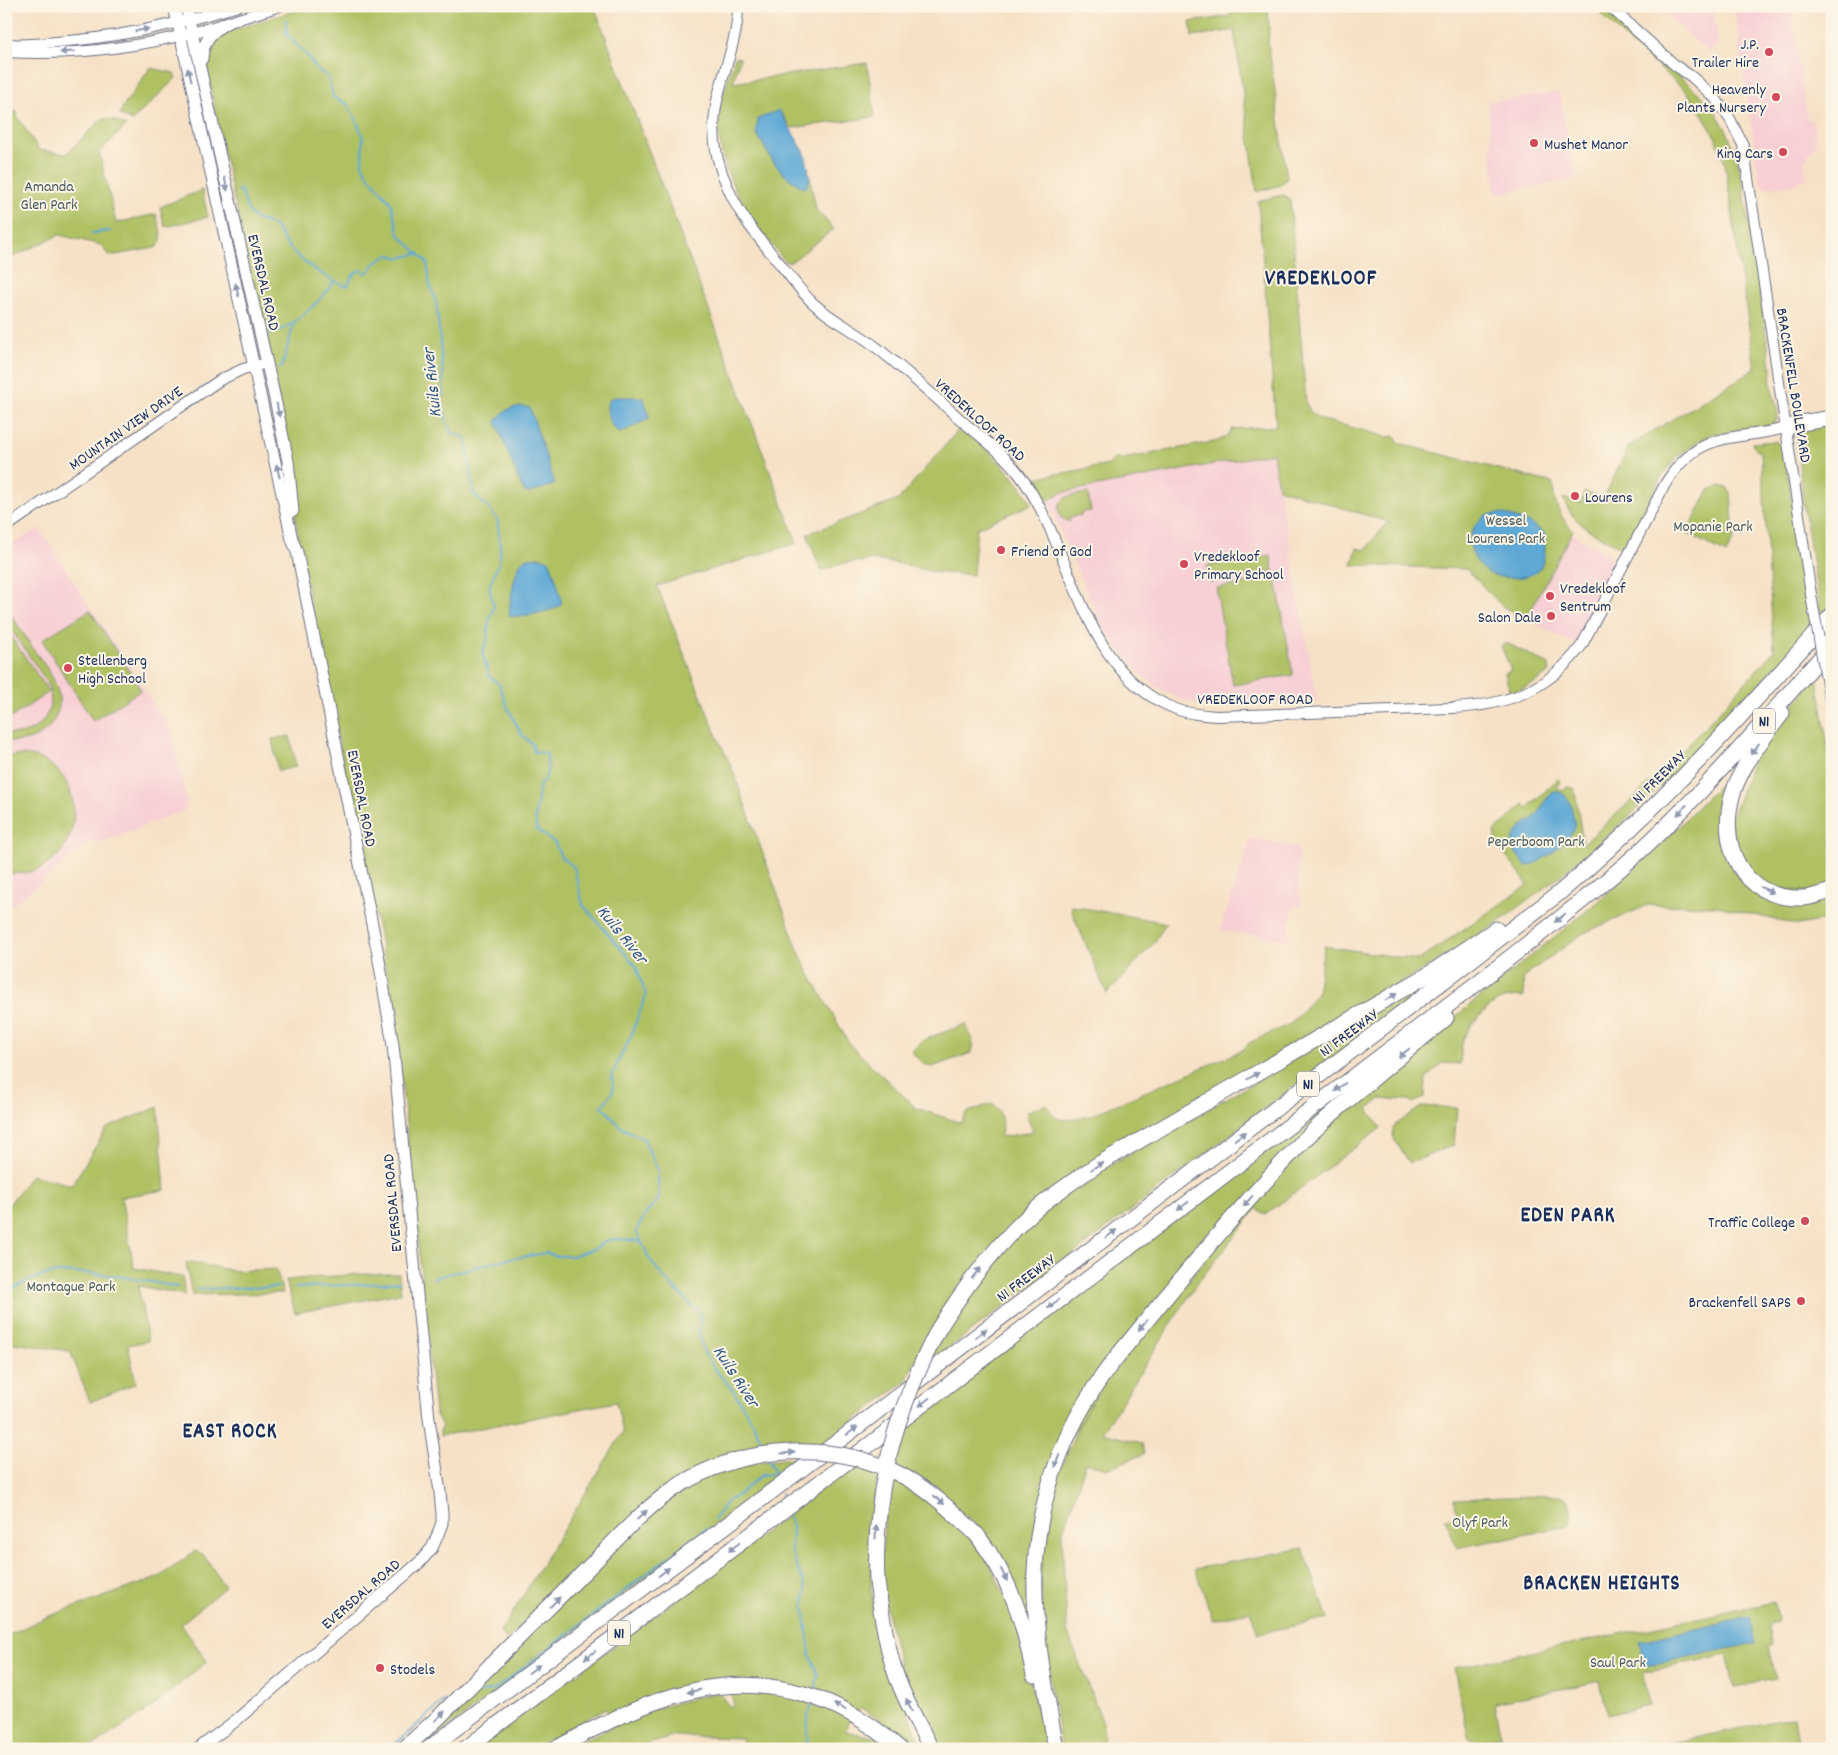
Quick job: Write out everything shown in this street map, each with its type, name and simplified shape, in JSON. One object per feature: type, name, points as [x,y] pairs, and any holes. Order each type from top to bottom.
[{"type":"highway","points":[[1786,428],[1832,418]]},
{"type":"highway","name":"N1 FREEWAY","points":[[428,1749],[799,1471],[1558,894],[1602,855],[1702,756],[1832,615]]},
{"type":"highway","name":"N1","points":[[465,1749],[773,1518],[1518,951],[1599,886],[1654,838],[1715,775],[1832,646]]},
{"type":"highway","points":[[1813,666],[1806,682],[1744,767],[1732,797],[1728,814],[1727,832],[1731,850],[1740,868],[1760,888],[1791,898],[1803,898],[1832,891]]},
{"type":"highway","points":[[931,1749],[910,1709],[897,1676],[886,1634],[877,1581],[875,1546],[878,1511],[893,1437],[910,1389],[939,1328],[981,1267],[1035,1210],[1097,1165],[1426,976],[1497,929],[1574,872],[1602,855]]},
{"type":"highway","points":[[1054,1749],[1038,1634],[1035,1596],[1037,1549],[1043,1510],[1054,1470],[1083,1404],[1101,1376],[1134,1335],[1251,1198],[1306,1139],[1348,1101],[1501,972],[1518,951]]},
{"type":"highway","points":[[404,1749],[447,1710],[655,1503],[696,1476],[734,1462],[790,1452],[816,1452],[845,1456],[875,1464],[902,1476],[941,1502],[977,1535],[994,1556],[1017,1603],[1026,1633],[1045,1726],[1054,1749]]},
{"type":"highway","points":[[555,1749],[608,1722],[668,1698],[708,1688],[743,1685],[790,1690],[812,1695],[854,1714],[882,1733],[900,1749]]},
{"type":"main road","name":"EVERSDAL ROAD","points":[[174,6],[292,539],[297,552]]},
{"type":"main road","name":"EVERSDAL ROAD","points":[[186,6],[288,461],[297,552],[390,1019],[429,1419],[440,1492],[442,1523],[432,1548],[420,1562],[234,1722],[198,1749]]},
{"type":"main road","points":[[201,70],[203,47],[206,40],[228,22]]},
{"type":"street","points":[[6,44],[87,40],[178,24],[238,6]]},
{"type":"street","points":[[6,52],[38,53],[115,48],[193,33],[280,6]]},
{"type":"street","name":"VREDEKLOOF ROAD","points":[[732,6],[734,34]]},
{"type":"street","name":"VREDEKLOOF ROAD","points":[[738,6],[738,20],[732,52],[716,105],[714,131],[715,147],[720,168],[737,206],[756,235],[814,303],[874,345],[1010,463],[1031,492],[1092,625],[1106,650],[1132,681],[1144,692],[1177,710],[1198,715],[1217,716],[1461,708],[1506,701],[1522,694],[1545,682],[1561,670],[1582,645],[1664,486],[1678,466],[1699,447],[1711,442],[1786,428]]},
{"type":"street","name":"BRACKENFELL BOULEVARD","points":[[1609,6],[1676,66],[1692,77],[1721,106],[1738,133],[1743,146],[1812,601],[1832,714]]},
{"type":"street","name":"BRACKENFELL BOULEVARD","points":[[1618,6],[1687,68],[1692,77]]},
{"type":"street","name":"MOUNTAIN VIEW DRIVE","points":[[6,527],[220,380],[243,369],[267,363]]},
{"type":"shaded area","points":[[1658,6],[1713,6],[1718,43],[1709,53]]},
{"type":"shaded area","points":[[1734,6],[1791,6],[1807,120],[1812,119],[1816,143],[1804,162],[1807,179],[1800,180],[1798,183],[1765,188],[1760,184]]},
{"type":"shaded area","points":[[1559,92],[1576,179],[1496,194],[1488,102]]},
{"type":"shaded area","name":"Vredekloof Primary School","points":[[1273,453],[1317,701],[1233,704],[1195,703],[1179,698],[1155,686],[1141,674],[1111,640],[1100,621],[1047,501],[1060,493]]},
{"type":"shaded area","name":"Stellenberg High School","points":[[36,530],[40,530],[169,728],[187,802],[185,810],[100,843],[93,840],[6,910],[6,548]]},
{"type":"shaded area","points":[[1571,533],[1609,555],[1613,563],[1598,592],[1601,594],[1575,644],[1526,619]]},
{"type":"shaded area","points":[[1251,838],[1299,848],[1298,881],[1301,906],[1293,905],[1288,940],[1220,930]]},
{"type":"green space","name":"Peperboom Park","points":[[310,6],[594,6],[797,543],[657,586],[716,734],[731,766],[798,950],[809,973],[850,1045],[916,1108],[961,1123],[966,1113],[990,1104],[995,1106],[1000,1113],[1002,1123],[1001,1137],[1033,1132],[1026,1112],[1047,1104],[1054,1116],[1059,1119],[1069,1120],[1089,1116],[1241,1051],[1249,1043],[1294,1022],[1293,1020],[1317,993],[1324,946],[1419,960],[1528,885],[1496,842],[1494,832],[1524,804],[1527,808],[1558,779],[1560,782],[1557,787],[1563,791],[1567,787],[1574,788],[1583,844],[1631,801],[1705,727],[1774,651],[1761,453],[1752,443],[1775,441],[1782,446],[1784,452],[1811,628],[1677,771],[1615,829],[1549,885],[1479,936],[1041,1198],[914,1363],[906,1381],[819,1447],[702,1467],[507,1639],[500,1633],[623,1432],[616,1402],[440,1436],[442,1426],[435,1413],[396,1025],[364,856],[364,849],[367,844],[373,843],[373,840],[361,834],[353,811],[300,553],[284,422],[221,141],[204,54],[217,35]]},
{"type":"green space","points":[[1230,6],[1268,6],[1268,41],[1287,178],[1281,185],[1257,192],[1234,30],[1192,37],[1190,22],[1231,16]]},
{"type":"green space","points":[[1593,6],[1602,6],[1704,98],[1715,111],[1727,131],[1741,170],[1772,373],[1771,387],[1778,415],[1776,421],[1771,425],[1709,435],[1679,455],[1659,481],[1629,543],[1624,546],[1619,546],[1586,528],[1572,515],[1563,498],[1581,503],[1584,492],[1604,497],[1629,446],[1755,369],[1725,164],[1716,139],[1703,115],[1686,91],[1627,40]]},
{"type":"green space","points":[[735,57],[740,58],[733,83],[867,63],[875,117],[792,128],[779,110],[756,132],[771,158],[788,178],[806,188],[810,178],[816,210],[834,229],[791,262],[786,262],[783,259],[757,226],[735,190],[727,171],[719,131],[720,110]]},
{"type":"green space","points":[[150,68],[174,73],[176,78],[132,121],[120,115],[123,107]]},
{"type":"green space","name":"Amanda Glen Park","points":[[6,111],[17,112],[17,116],[39,150],[66,154],[103,118],[126,126],[99,152],[116,223],[156,214],[161,233],[159,245],[155,248],[109,256],[101,245],[59,235],[6,260]]},
{"type":"green space","points":[[202,190],[208,217],[165,227],[160,207]]},
{"type":"green space","name":"Wessel Lourens Park","points":[[1283,195],[1290,200],[1306,403],[1311,413],[1320,419],[1388,437],[1395,436],[1398,443],[1553,483],[1554,496],[1558,508],[1564,520],[1573,530],[1526,619],[1502,606],[1466,569],[1352,565],[1357,548],[1365,550],[1388,522],[1278,488],[1273,453],[1060,493],[1047,501],[1039,496],[1028,479],[1109,465],[1115,458],[1123,459],[1218,441],[1228,435],[1232,429],[1276,426],[1258,201]]},
{"type":"green space","points":[[1832,422],[1832,605],[1821,618],[1803,500],[1796,435],[1797,430]]},
{"type":"green space","points":[[961,427],[991,453],[1009,472],[1032,504],[977,528],[973,575],[933,572],[902,564],[874,560],[844,563],[821,571],[807,534],[898,500]]},
{"type":"green space","name":"Mopanie Park","points":[[1719,486],[1727,488],[1731,493],[1734,538],[1726,554],[1687,533],[1709,490]]},
{"type":"green space","points":[[1088,493],[1091,511],[1081,512],[1082,515],[1069,517],[1070,522],[1061,518],[1058,508],[1063,500],[1070,496]]},
{"type":"green space","points":[[1271,555],[1273,571],[1210,582],[1207,566]]},
{"type":"green space","points":[[1276,578],[1293,675],[1233,685],[1216,588]]},
{"type":"green space","points":[[6,608],[47,668],[57,688],[59,697],[59,707],[55,718],[48,728],[34,738],[23,741],[6,741],[6,733],[17,734],[27,732],[43,721],[48,712],[50,693],[47,682],[6,622]]},
{"type":"green space","points":[[90,610],[141,690],[93,721],[42,640]]},
{"type":"green space","points":[[6,629],[49,692],[6,721]]},
{"type":"green space","points":[[1509,644],[1549,665],[1550,672],[1534,683],[1510,694],[1505,673],[1511,670],[1501,646]]},
{"type":"green space","points":[[1817,676],[1832,774],[1832,887],[1816,893],[1776,890],[1743,868],[1730,821],[1755,756]]},
{"type":"green space","points":[[290,736],[296,767],[278,771],[272,739]]},
{"type":"green space","points":[[16,755],[42,760],[61,774],[71,794],[74,817],[68,839],[55,858],[34,870],[6,873],[6,757]]},
{"type":"green space","points":[[1732,776],[1725,827],[1754,886],[1832,894],[1832,919],[1797,925],[1717,906],[1648,905],[1582,934],[1523,977],[1523,998],[1514,996],[1505,998],[1496,1002],[1480,1016],[1463,1040],[1460,1064],[1443,1063],[1426,1078],[1425,1098],[1412,1103],[1410,1100],[1380,1099],[1368,1109],[1381,1128],[1265,1215],[1257,1208],[1196,1285],[1102,1433],[1142,1443],[1144,1454],[1106,1469],[1086,1462],[1062,1534],[1067,1631],[1103,1723],[1104,1749],[1061,1749],[1042,1633],[1041,1549],[1055,1481],[1091,1398],[1241,1216],[1321,1131],[1423,1043],[1599,901],[1663,842],[1716,788]]},
{"type":"green space","points":[[1072,906],[1166,923],[1154,943],[1107,994],[1071,910]]},
{"type":"green space","points":[[1428,982],[1429,984],[925,1366],[960,1302],[1016,1235],[1070,1189]]},
{"type":"green space","points":[[966,1024],[973,1043],[971,1053],[932,1067],[923,1064],[911,1052],[923,1040]]},
{"type":"green space","points":[[1331,1101],[1336,1108],[1138,1325],[1049,1474],[1036,1643],[978,1527],[939,1492],[891,1464],[901,1427]]},
{"type":"green space","points":[[1422,1106],[1457,1108],[1454,1145],[1410,1163],[1395,1140],[1393,1130],[1394,1126]]},
{"type":"green space","name":"Montague Park","points":[[158,1107],[165,1190],[121,1197],[134,1268],[182,1277],[185,1295],[138,1286],[148,1341],[128,1345],[136,1383],[90,1402],[70,1351],[6,1342],[6,1209],[31,1175],[72,1185],[107,1128]]},
{"type":"green space","points":[[191,1262],[234,1271],[276,1269],[283,1293],[192,1295],[186,1263]]},
{"type":"green space","points":[[360,1274],[399,1274],[401,1293],[295,1313],[286,1280]]},
{"type":"green space","points":[[805,1456],[421,1749],[412,1749],[652,1511],[700,1479],[738,1465]]},
{"type":"green space","points":[[853,1465],[878,1473],[873,1506],[871,1590],[875,1618],[922,1749],[910,1749],[886,1724],[861,1708],[847,1724],[846,1731],[878,1738],[890,1749],[745,1749],[741,1738],[675,1736],[633,1749],[564,1749],[650,1710],[718,1692],[730,1707],[734,1705],[728,1683],[611,1718],[606,1708],[534,1749],[476,1749],[696,1585]]},
{"type":"green space","points":[[888,1475],[925,1494],[984,1551],[1017,1623],[1046,1749],[935,1749],[904,1685],[880,1581]]},
{"type":"green space","name":"Olyf Park","points":[[1561,1495],[1568,1499],[1571,1509],[1572,1520],[1568,1526],[1457,1548],[1445,1518],[1456,1517],[1455,1499]]},
{"type":"green space","points":[[1303,1548],[1328,1619],[1258,1633],[1250,1611],[1213,1620],[1195,1569]]},
{"type":"green space","points":[[195,1551],[203,1554],[225,1587],[181,1624],[207,1661],[152,1707],[88,1749],[6,1749],[6,1636],[47,1617],[161,1576]]},
{"type":"green space","name":"Saul Park","points":[[1775,1602],[1778,1619],[1777,1622],[1770,1624],[1768,1627],[1772,1645],[1768,1646],[1775,1679],[1734,1687],[1727,1655],[1643,1672],[1649,1705],[1607,1714],[1600,1681],[1494,1703],[1501,1737],[1474,1741],[1468,1736],[1454,1668]]},
{"type":"green space","points":[[1794,1717],[1799,1749],[1642,1749]]},
{"type":"water","points":[[779,110],[805,153],[810,178],[806,188],[788,178],[782,172],[771,158],[756,132],[758,119]]},
{"type":"water","points":[[614,397],[640,397],[644,399],[649,415],[648,419],[620,433],[616,431],[611,424],[607,405],[608,401]]},
{"type":"water","points":[[521,406],[530,408],[555,484],[530,493],[525,492],[521,486],[496,422],[506,411]]},
{"type":"water","points":[[1501,513],[1530,523],[1545,534],[1543,560],[1536,572],[1516,578],[1500,577],[1483,569],[1475,558],[1470,545],[1470,539],[1475,526],[1486,515]]},
{"type":"water","points":[[540,557],[549,560],[559,589],[561,604],[553,609],[537,613],[510,616],[512,591],[518,568],[525,559]]},
{"type":"water","points":[[1553,791],[1562,794],[1568,799],[1574,828],[1567,839],[1554,851],[1532,865],[1526,866],[1511,847],[1513,839],[1520,829],[1536,816]]},
{"type":"water","points":[[1750,1617],[1755,1643],[1645,1666],[1640,1641]]},
{"type":"waterway","name":"Kuils River","points":[[286,19],[287,35],[307,55],[318,71],[328,76],[333,97],[347,104],[355,117],[363,137],[362,164],[367,174],[391,203],[399,235],[427,262],[430,285],[436,302],[443,374],[442,401],[447,423],[453,434],[466,438],[474,495],[485,504],[497,519],[500,559],[489,587],[494,606],[489,621],[487,642],[482,651],[489,676],[499,684],[507,706],[521,734],[532,744],[534,752],[547,753],[547,774],[540,784],[535,818],[537,830],[555,843],[561,857],[574,867],[583,905],[636,966],[646,995],[630,1038],[612,1074],[613,1092],[602,1106],[622,1128],[644,1139],[658,1171],[659,1199],[647,1212],[636,1231],[649,1258],[663,1277],[700,1314],[699,1334],[704,1353],[733,1390],[753,1423],[765,1449]]},
{"type":"waterway","points":[[237,191],[241,190],[250,213],[256,219],[273,225],[279,231],[286,244],[300,258],[323,274],[346,286],[357,272],[362,270],[364,273],[368,272],[375,263],[389,255],[400,258],[419,253]]},
{"type":"waterway","points":[[92,233],[110,231]]},
{"type":"waterway","points":[[268,335],[297,320],[321,298],[335,281]]},
{"type":"waterway","points":[[278,368],[282,367],[294,323]]},
{"type":"waterway","points":[[433,1278],[502,1260],[546,1253],[556,1256],[572,1256],[596,1248],[605,1241],[615,1239],[641,1241]]},
{"type":"waterway","points":[[6,1292],[25,1282],[45,1275],[60,1273],[112,1275],[178,1287]]},
{"type":"waterway","points":[[295,1288],[399,1282]]},
{"type":"waterway","points":[[196,1289],[278,1287]]},
{"type":"waterway","name":"Kuils River","points":[[769,1460],[777,1479]]},
{"type":"waterway","points":[[714,1520],[726,1502],[738,1495],[761,1475],[774,1474]]},
{"type":"waterway","name":"Kuils River","points":[[781,1493],[785,1503]]},
{"type":"waterway","name":"Kuils River","points":[[788,1515],[792,1526],[791,1551],[806,1589],[804,1606],[810,1654],[818,1675],[815,1692]]},
{"type":"waterway","points":[[475,1693],[494,1690],[707,1528]]},
{"type":"waterway","points":[[390,1749],[444,1701]]},
{"type":"waterway","name":"Kuils River","points":[[807,1749],[808,1717],[812,1703]]},
{"type":"place","name":"J.P. Trailer Hire","points":[[1769,52]]},
{"type":"place","name":"Heavenly Plants Nursery","points":[[1776,97]]},
{"type":"place","name":"Mushet Manor","points":[[1534,143]]},
{"type":"place","name":"King Cars","points":[[1783,152]]},
{"type":"place","name":"Lourens","points":[[1575,496]]},
{"type":"place","name":"Friend of God","points":[[1001,550]]},
{"type":"place","name":"Vredekloof Primary School","points":[[1184,564]]},
{"type":"place","name":"Vredekloof Sentrum","points":[[1550,596]]},
{"type":"place","name":"Salon Dale","points":[[1551,616]]},
{"type":"place","name":"Stellenberg High School","points":[[68,668]]},
{"type":"place","name":"Traffic College","points":[[1805,1221]]},
{"type":"place","name":"Brackenfell SAPS","points":[[1801,1301]]},
{"type":"place","name":"Stodels","points":[[380,1668]]},
{"type":"district","name":"VREDEKLOOF","points":[[1321,277]]},
{"type":"district","name":"EDEN PARK","points":[[1568,1214]]},
{"type":"district","name":"EAST ROCK","points":[[230,1430]]},
{"type":"district","name":"BRACKEN HEIGHTS","points":[[1602,1582]]}]
